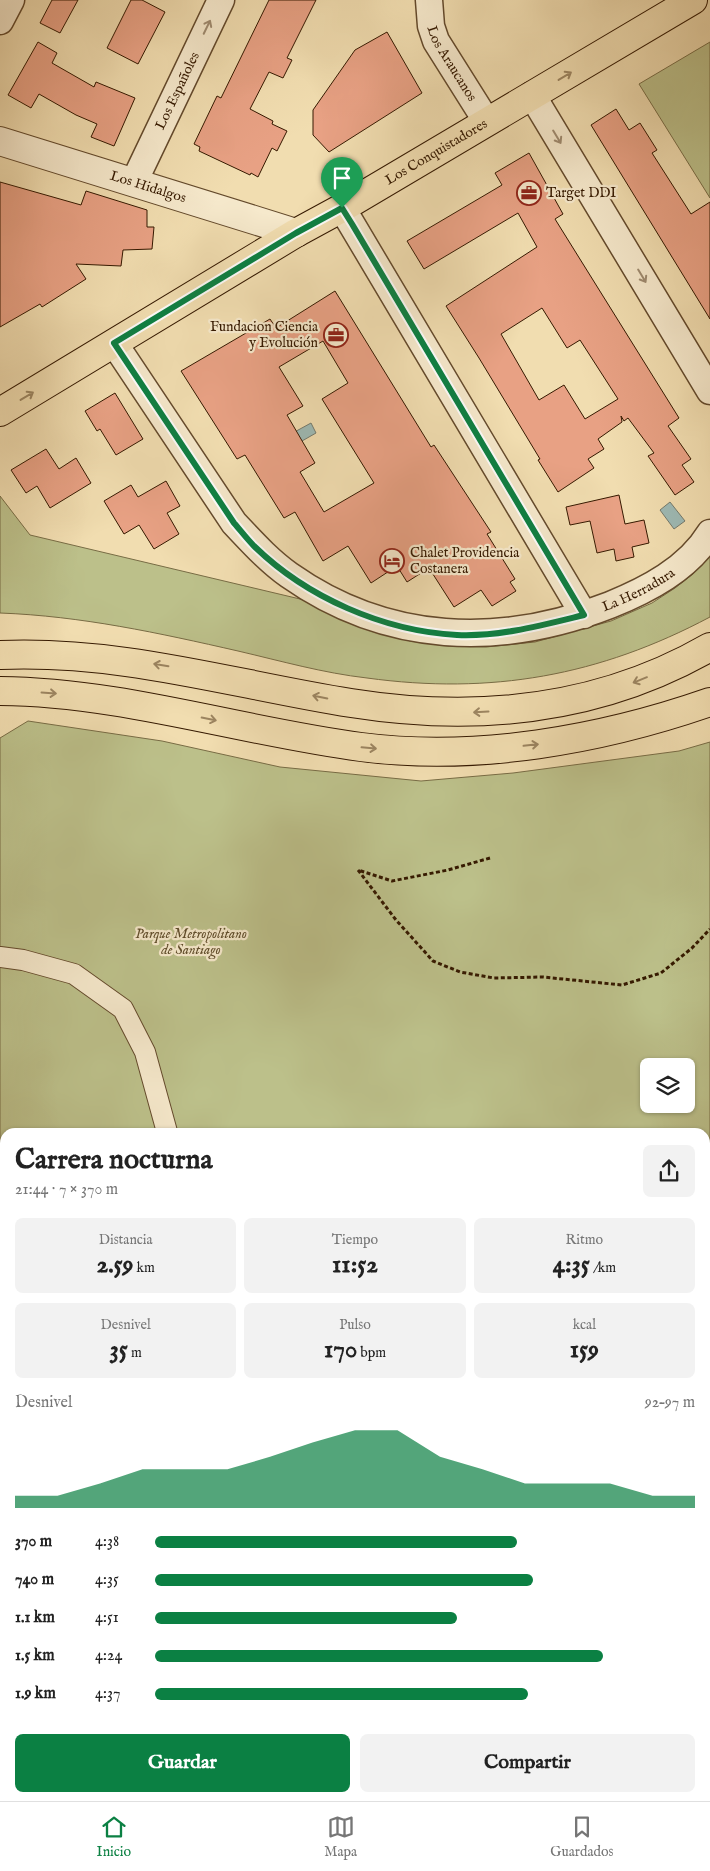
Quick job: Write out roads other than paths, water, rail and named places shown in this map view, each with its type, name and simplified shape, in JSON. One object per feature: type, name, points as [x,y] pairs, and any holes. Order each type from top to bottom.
[{"type":"main road","name":"Los Conquistadores","points":[[0,412],[296,233],[342,208],[693,0]]},
{"type":"main road","points":[[3,654],[131,661],[204,673],[351,703],[436,712],[480,712],[568,702],[610,692],[685,662],[710,647]]},
{"type":"main road","points":[[0,691],[89,698],[319,741],[409,751],[479,749],[573,739],[644,724],[710,702]]},
{"type":"street","points":[[0,21],[11,0]]},
{"type":"street","name":"Los Españoles","points":[[134,182],[221,0]]},
{"type":"street","name":"Los Araucanos","points":[[429,0],[431,26],[436,41],[487,122]]},
{"type":"street","points":[[532,95],[710,391]]},
{"type":"street","name":"Los Hidalgos","points":[[0,141],[296,233]]},
{"type":"street","points":[[342,208],[584,615]]},
{"type":"street","name":"La Herradura","points":[[114,343],[234,523],[253,546],[308,587],[361,613],[400,625],[457,635],[489,634],[584,615],[648,588],[671,574],[691,556],[710,533]]},
{"type":"street","points":[[0,958],[22,960],[74,974],[124,1009],[146,1052],[166,1128]]},
{"type":"water","points":[[311,423],[316,433],[295,445],[289,435]]},
{"type":"water","points":[[670,502],[685,521],[674,529],[660,510]]},
{"type":"place","name":"Target DDI","points":[[529,193]]},
{"type":"place","name":"Fundacion Ciencia y Evolución","points":[[336,335]]},
{"type":"place","name":"Chalet Providencia Costanera","points":[[392,561]]},
{"type":"park label","name":"Parque Metropolitano de Santiago","points":[[191,942]]}]
